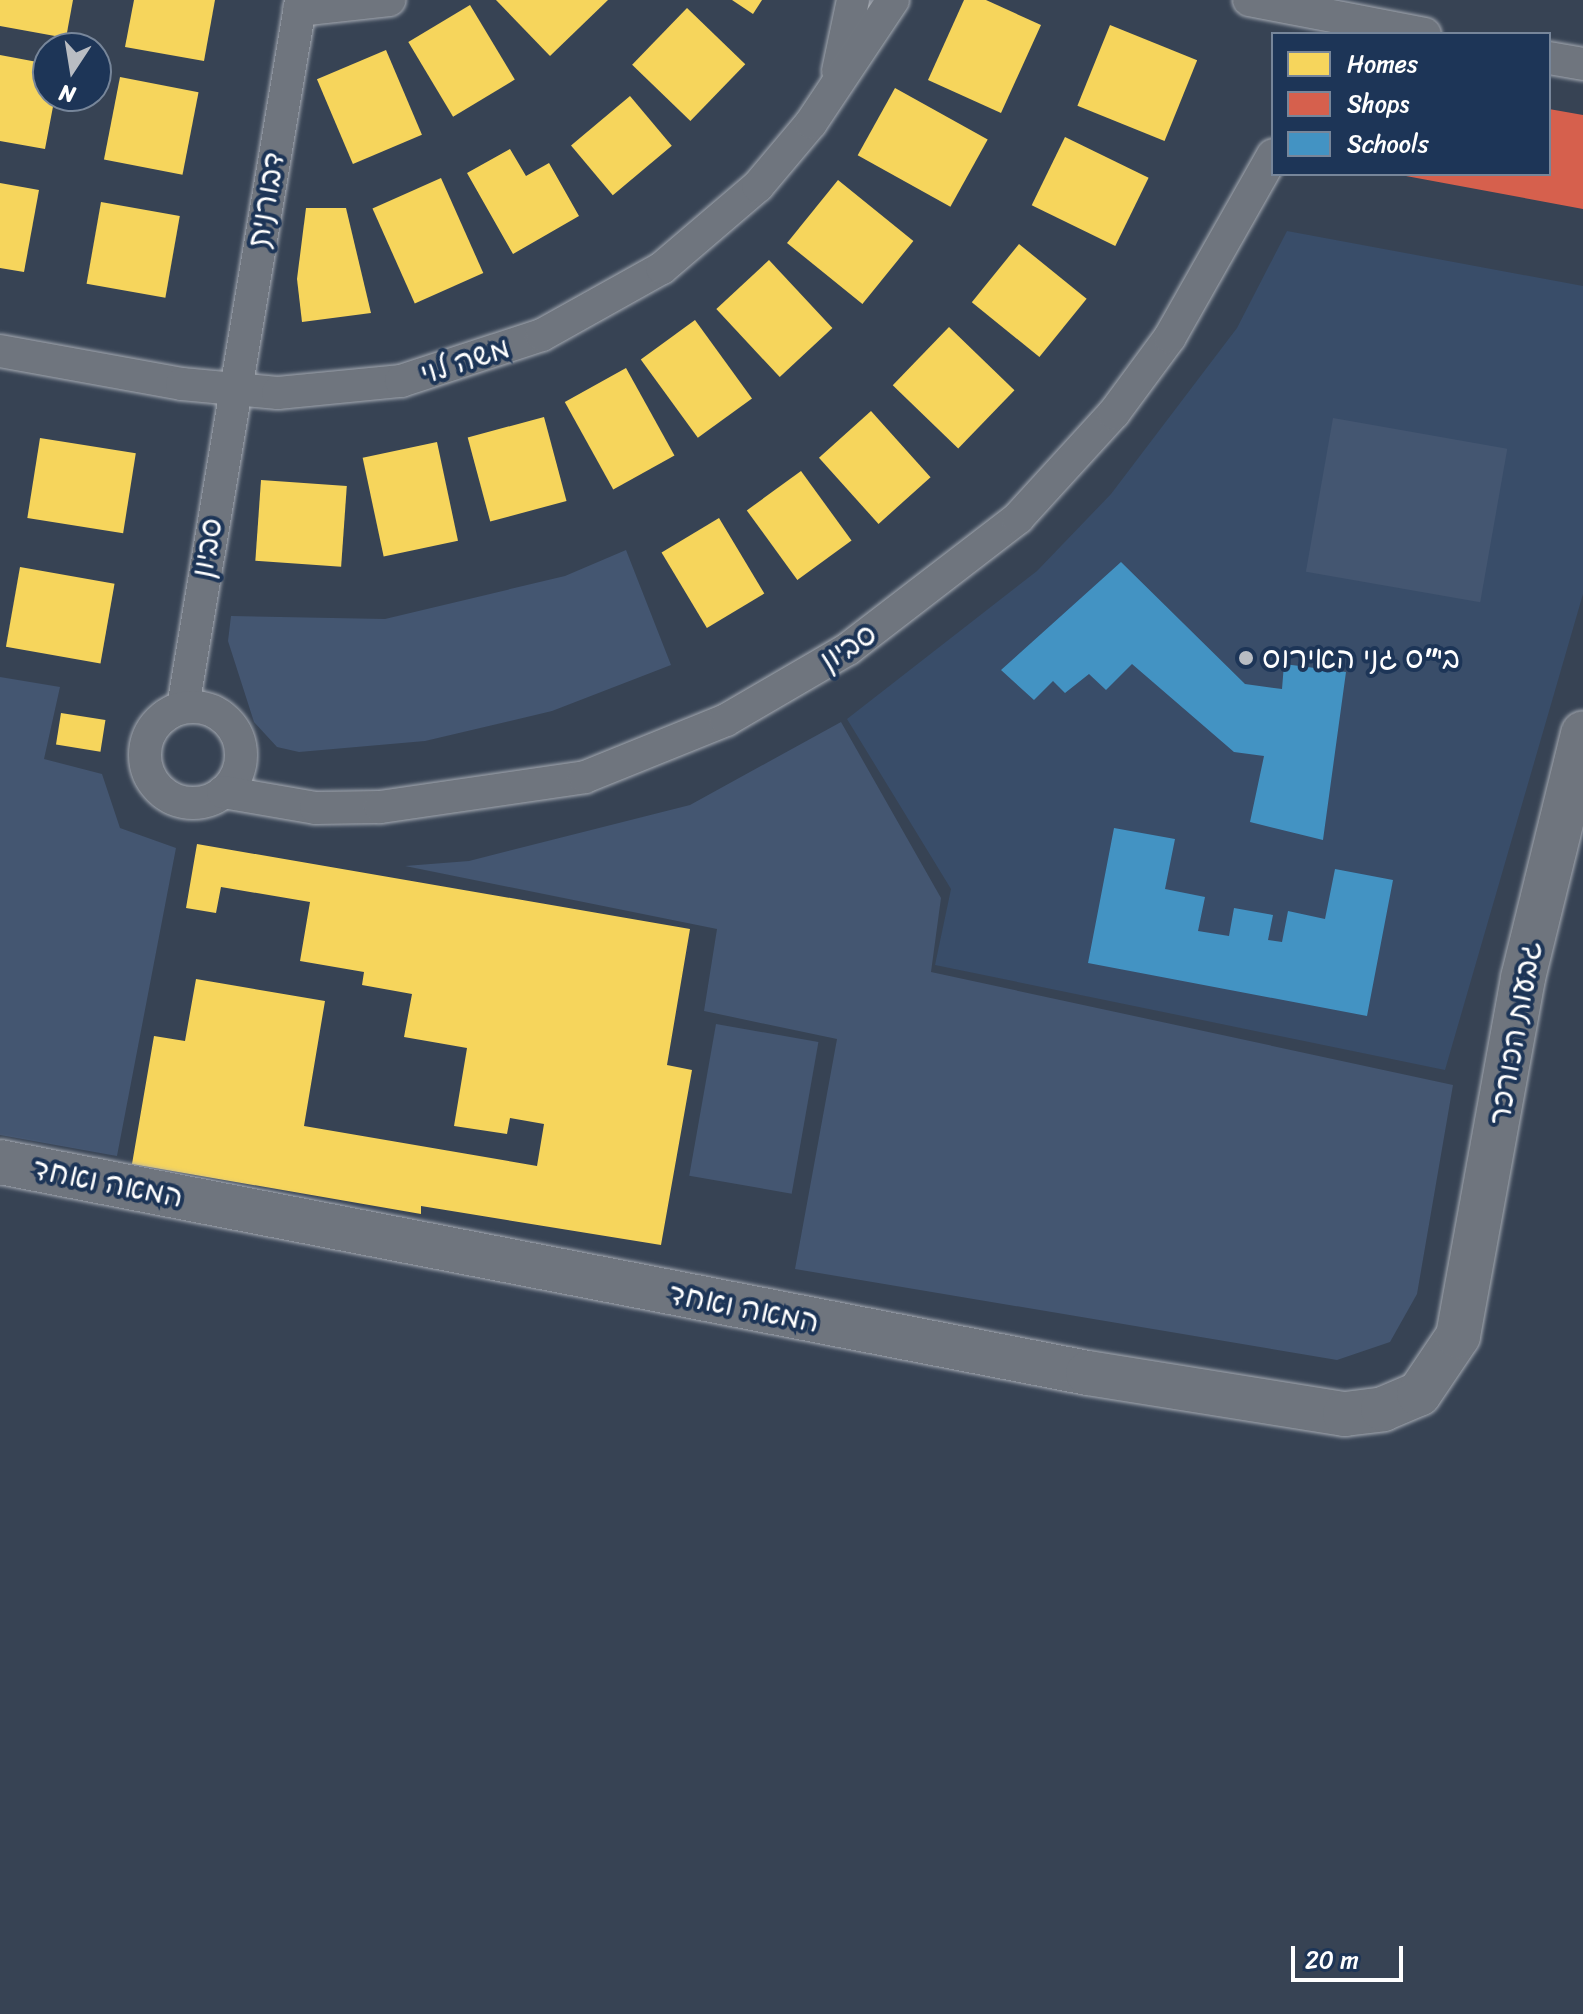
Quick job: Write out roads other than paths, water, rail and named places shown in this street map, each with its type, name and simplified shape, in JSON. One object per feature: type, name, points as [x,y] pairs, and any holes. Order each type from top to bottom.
[{"type":"street","name":"דבורנית","points":[[234,390],[300,5],[389,0]]},
{"type":"street","name":"משה לוי","points":[[835,86],[853,0]]},
{"type":"street","name":"משה לוי","points":[[0,351],[234,390],[401,381],[478,360],[568,322],[662,268],[748,195],[835,86],[893,0]]},
{"type":"street","points":[[1249,0],[1415,32]]},
{"type":"street","points":[[1551,58],[1583,64]]},
{"type":"street","name":"סביון","points":[[223,792],[316,808],[380,807],[585,777],[726,720],[848,649],[1018,518],[1114,413],[1177,326],[1271,158]]},
{"type":"street","name":"סביון","points":[[183,707],[234,390]]},
{"type":"street","points":[[183,707],[216,712],[235,731],[240,764],[223,792],[175,800],[150,778],[147,737],[183,707]]},
{"type":"street","name":"גבעות הכורכר","points":[[1458,1336],[1526,963],[1583,733]]},
{"type":"street","name":"המאה ואחד","points":[[0,1162],[1088,1373],[1345,1414],[1419,1394],[1458,1336]]},
{"type":"place","name":"בי\"ס גני האירוס","points":[[1246,658]]}]
